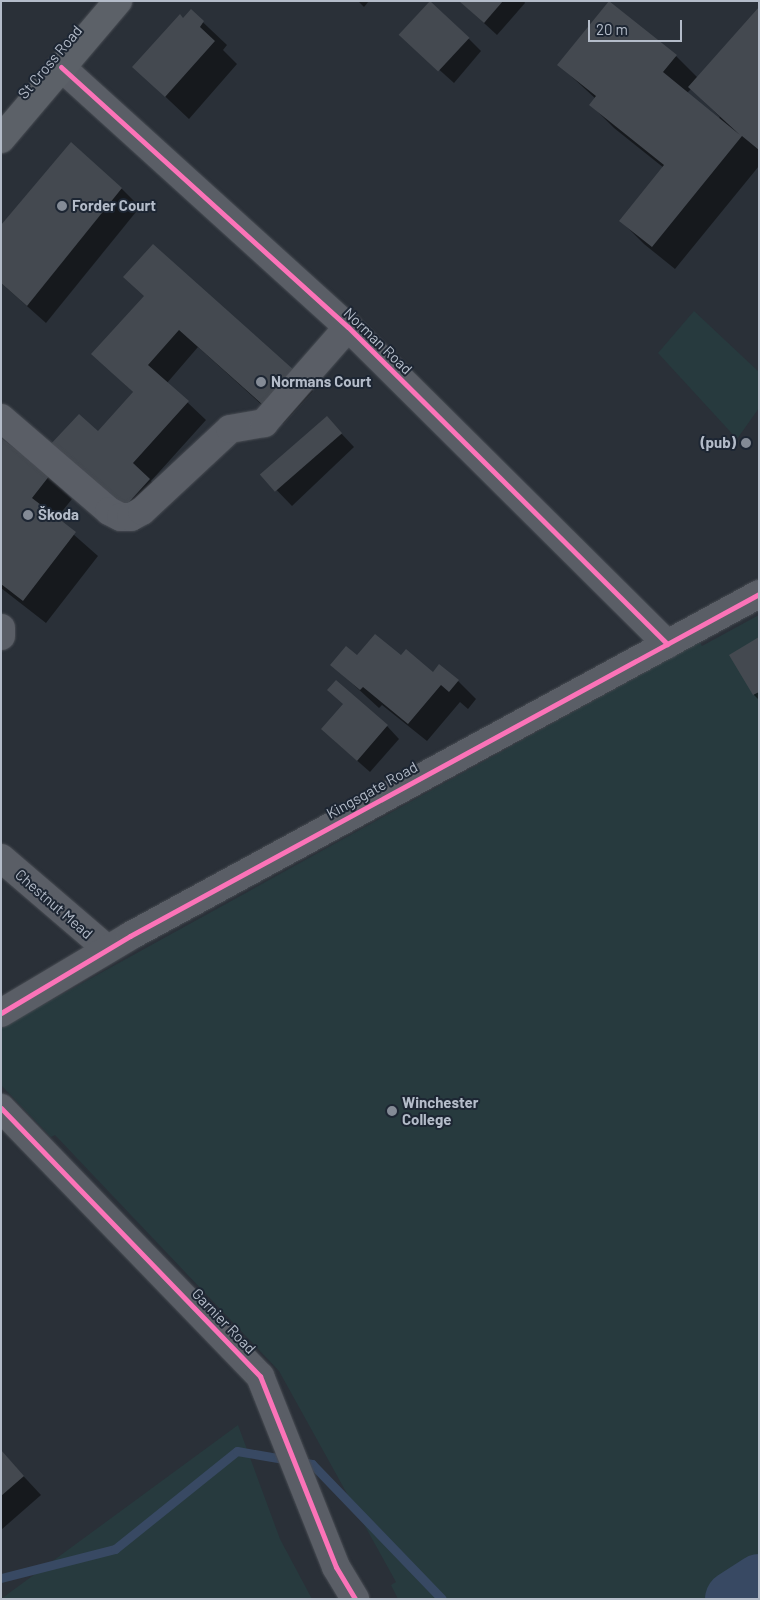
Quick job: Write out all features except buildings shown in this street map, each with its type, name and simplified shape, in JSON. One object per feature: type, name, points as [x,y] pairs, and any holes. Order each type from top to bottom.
[{"type":"main road","name":"St Cross Road","points":[[1,139],[118,1]]},
{"type":"street","name":"Norman Road","points":[[61,67],[348,327],[668,644]]},
{"type":"street","points":[[1,418],[109,511],[121,517],[131,517],[142,511],[230,429],[264,423],[348,327]]},
{"type":"street","name":"Kingsgate Road","points":[[1,1013],[107,949],[759,594]]},
{"type":"street","points":[[1,628],[1,636]]},
{"type":"street","name":"Chestnut Mead","points":[[1,858],[107,949]]},
{"type":"street","name":"Garnier Road","points":[[1,1108],[260,1376],[336,1567],[355,1599]]},
{"type":"green space","points":[[694,311],[759,372],[759,408],[737,439],[658,353]]},
{"type":"green space","name":"Winchester College","points":[[759,615],[759,1578],[726,1599],[398,1599],[391,1585],[396,1582],[279,1371],[55,1135],[51,1137],[1,1085],[1,1028],[700,642],[702,646]]},
{"type":"green space","points":[[238,1425],[280,1539],[312,1599],[1,1599]]},
{"type":"waterway","points":[[1,1578],[115,1549],[237,1451],[312,1464],[442,1599]]},
{"type":"waterway","points":[[733,1599],[759,1582]]},
{"type":"cycle path","points":[[61,67],[348,327],[667,644]]},
{"type":"cycle path","points":[[1,1013],[130,936],[759,594]]},
{"type":"cycle path","points":[[1,1108],[260,1376],[336,1567],[355,1599]]},
{"type":"place","name":"Forder Court","points":[[62,206]]},
{"type":"place","name":"Normans Court","points":[[261,382]]},
{"type":"place","name":"(pub)","points":[[746,443]]},
{"type":"place","name":"Škoda","points":[[28,515]]},
{"type":"place","name":"Winchester College","points":[[392,1111]]}]
